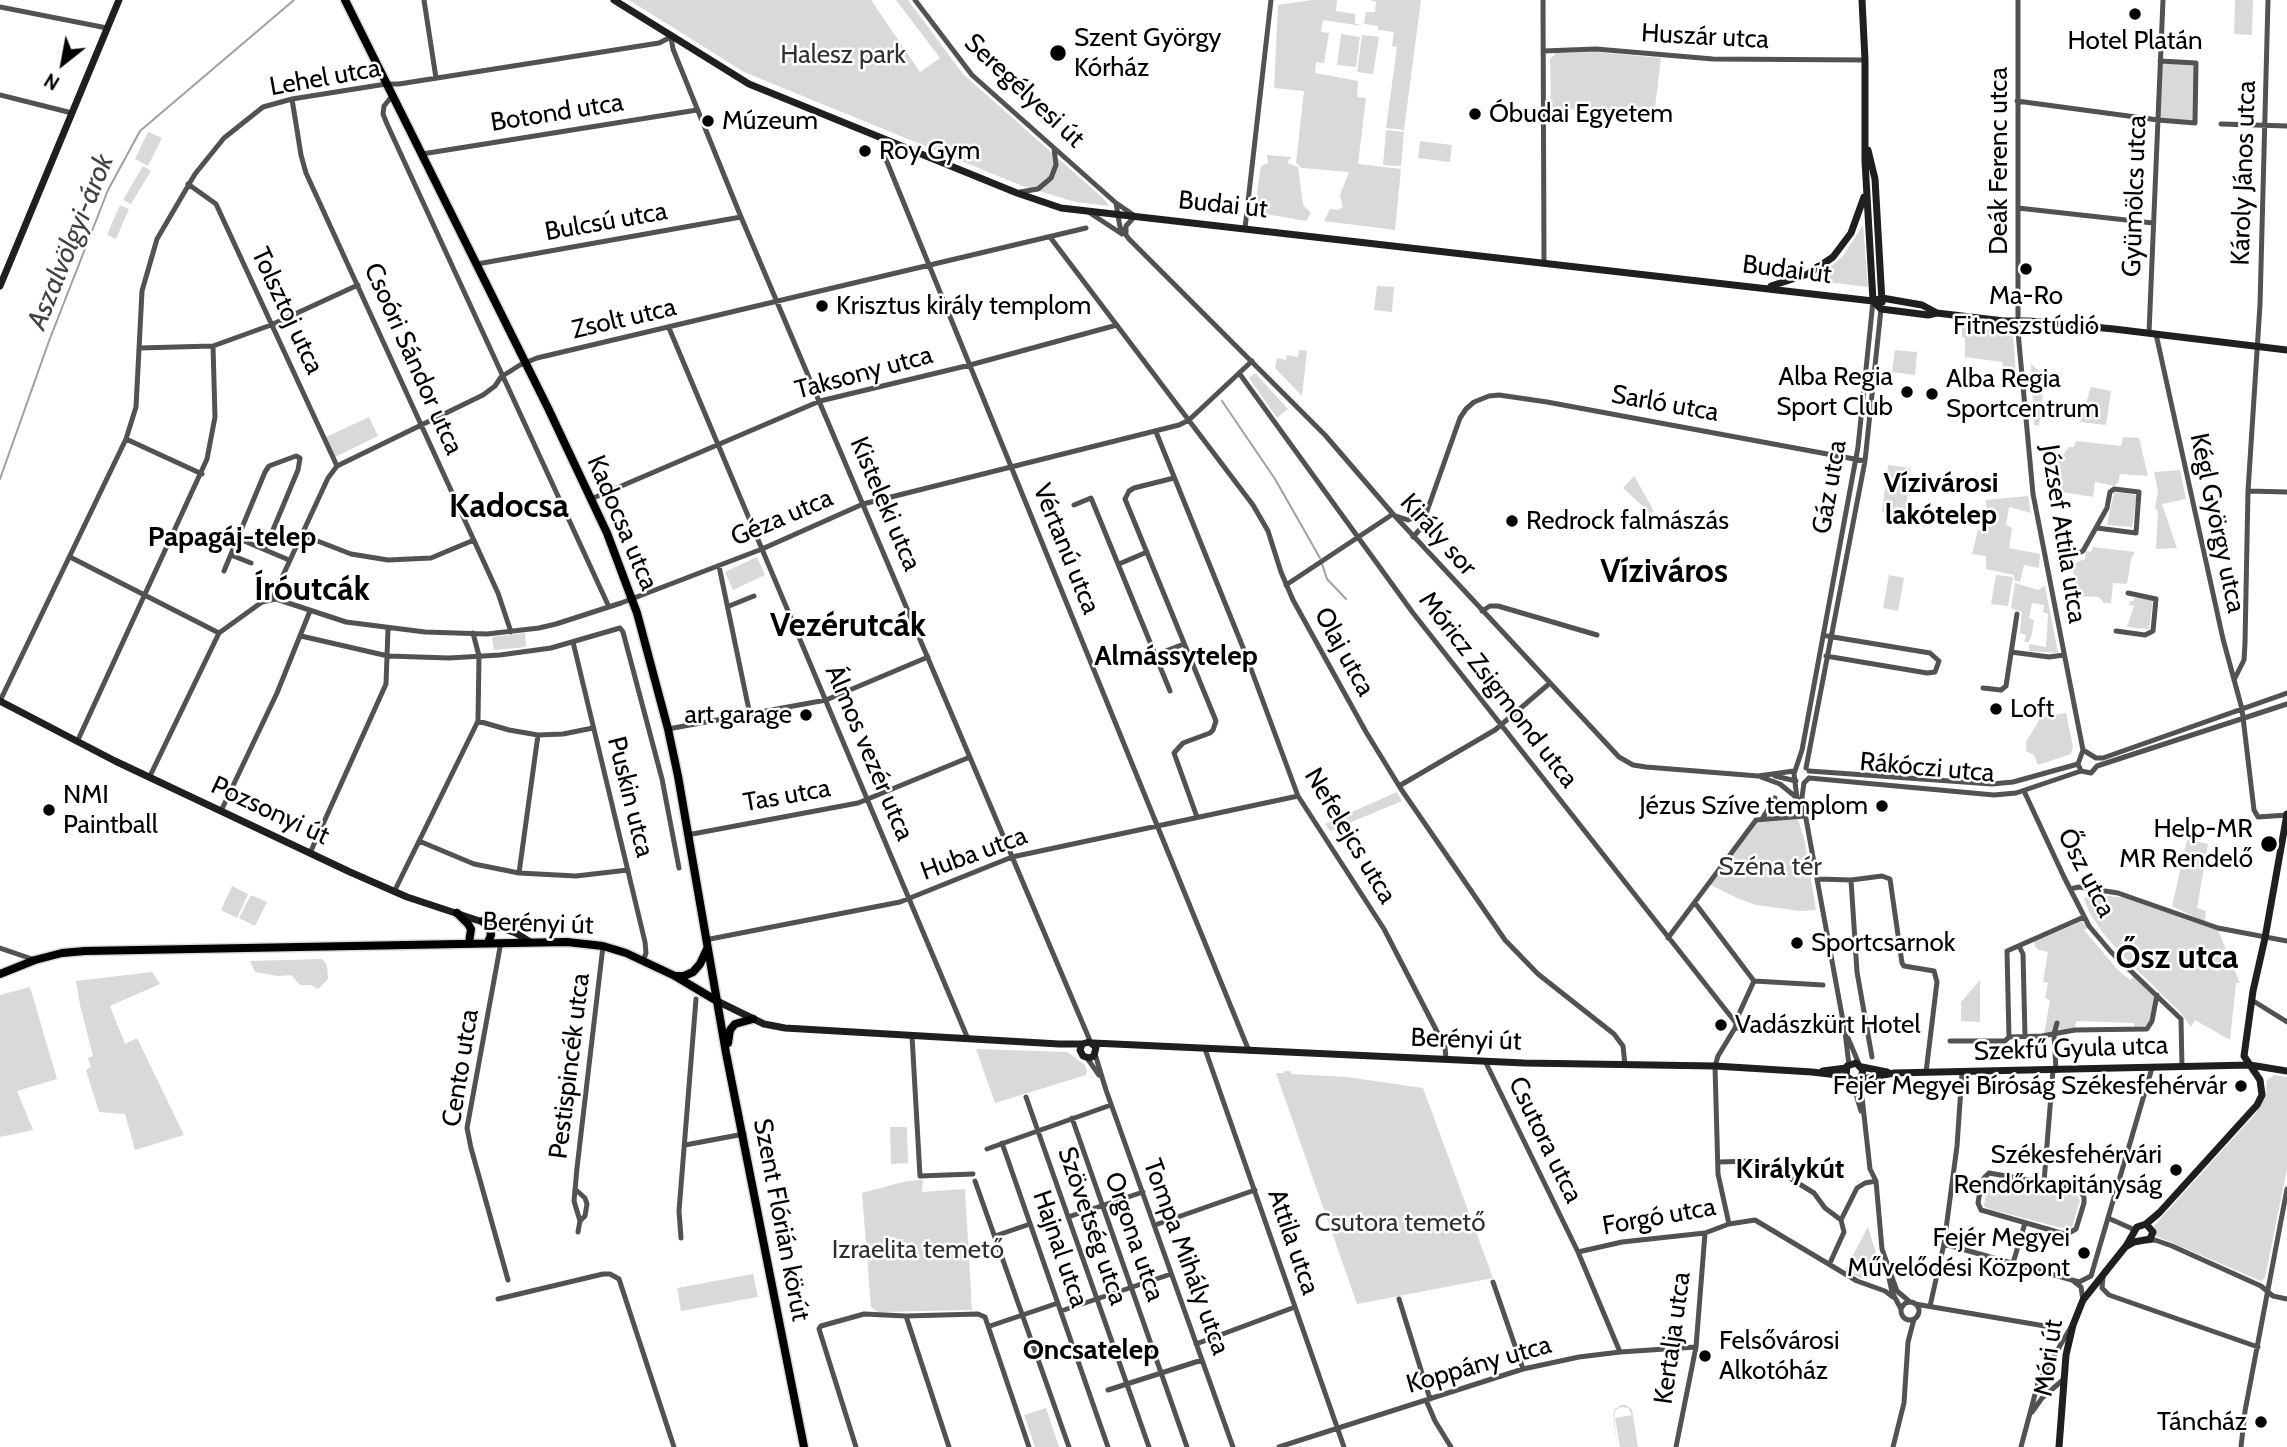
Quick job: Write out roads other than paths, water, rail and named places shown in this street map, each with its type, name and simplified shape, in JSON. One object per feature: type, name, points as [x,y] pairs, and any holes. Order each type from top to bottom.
[{"type":"main road","points":[[0,286],[119,0]]},
{"type":"main road","name":"Kadocsa utca","points":[[345,0],[526,363],[591,499],[632,599],[668,729],[717,1001]]},
{"type":"main road","name":"Budai út","points":[[614,0],[749,84],[1017,193],[1061,208],[1873,301],[1882,298],[1922,305],[1937,313]]},
{"type":"main road","points":[[1862,0],[1866,184],[1873,301],[1881,309]]},
{"type":"main road","points":[[1866,144],[1875,179],[1881,309]]},
{"type":"main road","points":[[1763,288],[1800,278],[1833,257],[1854,227],[1866,184]]},
{"type":"main road","name":"Budai út","points":[[1881,309],[2152,333],[2287,350]]},
{"type":"main road","name":"Pozsonyi út","points":[[0,701],[149,778],[394,892],[516,933],[530,942]]},
{"type":"main road","points":[[2249,1065],[2255,1002],[2287,815]]},
{"type":"main road","points":[[2126,1246],[2150,1239],[2150,1228],[2159,1213],[2260,1100],[2262,1086],[2258,1075],[2244,1056],[2249,1015],[2287,829]]},
{"type":"main road","points":[[457,914],[471,929],[470,943]]},
{"type":"main road","points":[[483,922],[490,929],[488,943]]},
{"type":"main road","name":"Berényi út","points":[[0,974],[62,953],[97,950],[578,942],[603,946],[643,961],[753,1019],[785,1028],[1059,1044],[1174,1046],[1485,1061],[1715,1066],[1852,1075],[1860,1066]]},
{"type":"main road","points":[[675,976],[693,972],[700,964],[706,945]]},
{"type":"main road","name":"Szent Flórián körút","points":[[717,1001],[804,1447]]},
{"type":"main road","points":[[726,1053],[732,1027],[753,1019]]},
{"type":"main road","points":[[1087,1043],[1096,1047],[1090,1055]]},
{"type":"main road","points":[[1087,1043],[1090,1055]]},
{"type":"main road","name":"Berényi út","points":[[1059,1044],[1090,1055],[1118,1045]]},
{"type":"main road","name":"Szekfű Gyula utca","points":[[1852,1075],[2249,1065],[2287,1071]]},
{"type":"main road","points":[[1852,1075],[1864,1073],[1860,1066]]},
{"type":"main road","name":"Szekfű Gyula utca","points":[[1860,1066],[1895,1073]]},
{"type":"main road","points":[[2144,1241],[2135,1232],[2140,1224],[2150,1228]]},
{"type":"main road","name":"Móri út","points":[[2059,1447],[2066,1355],[2073,1325],[2083,1300],[2135,1232]]},
{"type":"street","points":[[424,0],[436,78]]},
{"type":"street","name":"Seregélyesi út","points":[[915,0],[966,69],[1116,203],[1136,216]]},
{"type":"street","points":[[1245,228],[1271,0]]},
{"type":"street","points":[[1543,0],[1544,263]]},
{"type":"street","name":"Deák Ferenc utca","points":[[2017,321],[2018,0]]},
{"type":"street","name":"Gyümölcs utca","points":[[2152,333],[2153,223],[2163,0]]},
{"type":"street","name":"Károly János utca","points":[[2234,680],[2244,660],[2245,643],[2249,491],[2260,305],[2268,0]]},
{"type":"street","points":[[0,7],[107,28]]},
{"type":"street","name":"Lehel utca","points":[[0,701],[126,439],[136,407],[142,290],[157,239],[188,184],[209,155],[233,130],[263,107],[292,99],[386,84],[399,85],[659,43],[671,37]]},
{"type":"street","name":"Kisteleki utca","points":[[671,37],[673,50],[741,217],[1082,1024],[1087,1043]]},
{"type":"street","name":"Huszár utca","points":[[1543,51],[1596,49],[1713,59],[1865,60]]},
{"type":"street","points":[[2017,101],[2195,123],[2196,62],[2160,61]]},
{"type":"street","points":[[0,95],[72,113]]},
{"type":"street","name":"Kadocsa utca","points":[[393,95],[384,106],[383,114],[609,607]]},
{"type":"street","name":"Csoóri Sándor utca","points":[[292,99],[303,164],[498,593],[511,632]]},
{"type":"street","name":"Botond utca","points":[[422,154],[697,110]]},
{"type":"street","points":[[2221,124],[2287,126]]},
{"type":"street","name":"Vértanú utca","points":[[884,139],[883,152],[1249,1051]]},
{"type":"street","points":[[1017,193],[1038,189],[1051,178],[1056,165],[1052,145]]},
{"type":"street","name":"Tolsztoj utca","points":[[188,184],[216,204],[337,466]]},
{"type":"street","points":[[1116,203],[1119,215]]},
{"type":"street","points":[[2018,208],[2153,223]]},
{"type":"street","name":"Király sor","points":[[1090,213],[1129,239]]},
{"type":"street","name":"Király sor","points":[[1119,215],[1120,227],[1129,239],[1325,435],[1413,537],[1615,754],[1628,763],[1646,768],[1758,776],[1795,773]]},
{"type":"street","points":[[1129,239],[1126,226],[1136,216]]},
{"type":"street","name":"Bulcsú utca","points":[[477,264],[741,217]]},
{"type":"street","name":"Zsolt utca","points":[[337,466],[483,395],[502,377],[537,358],[1086,228]]},
{"type":"street","name":"Olaj utca","points":[[1050,237],[1260,515],[1299,612],[1399,786],[1514,950],[1538,974],[1614,1034],[1623,1046],[1625,1065]]},
{"type":"street","points":[[1531,262],[1544,253]]},
{"type":"street","points":[[139,348],[213,346],[271,325],[358,285]]},
{"type":"street","name":"Gáz utca","points":[[1795,773],[1856,460],[1873,301]]},
{"type":"street","name":"Gáz utca","points":[[1807,769],[1830,637],[1866,461],[1881,309]]},
{"type":"street","name":"József Attila utca","points":[[2017,321],[2034,494],[2083,750]]},
{"type":"street","name":"Taksony utca","points":[[591,499],[820,401],[970,365],[1117,325]]},
{"type":"street","name":"Álmos vezér utca","points":[[669,328],[968,1039]]},
{"type":"street","name":"Kégl György utca","points":[[2152,333],[2242,709],[2254,810],[2258,817],[2287,815]]},
{"type":"street","points":[[77,742],[188,499],[202,474],[211,446],[215,417],[213,346]]},
{"type":"street","name":"Géza utca","points":[[272,599],[346,622],[388,629],[511,632],[556,624],[719,566],[863,504],[1156,432],[1189,420],[1252,361]]},
{"type":"street","name":"Móricz Zsigmond utca","points":[[1239,373],[1413,613],[1736,1025]]},
{"type":"street","name":"Sarló utca","points":[[1425,513],[1462,414],[1481,398],[1499,395],[1866,461]]},
{"type":"street","name":"Nefelejcs utca","points":[[1156,432],[1244,650],[1298,796],[1384,929],[1445,1047],[1446,1059]]},
{"type":"street","points":[[126,439],[202,474]]},
{"type":"street","points":[[224,571],[265,472],[269,466],[296,456],[300,458],[298,470],[265,549]]},
{"type":"street","points":[[149,778],[219,633],[254,606],[272,599],[328,478],[337,466]]},
{"type":"street","points":[[1174,478],[1134,488],[1126,495],[1126,503],[1216,721],[1210,733],[1179,745],[1174,753],[1197,817]]},
{"type":"street","points":[[2064,560],[2083,551],[2107,508],[2113,489],[2137,491],[2140,494],[2136,533],[2097,528]]},
{"type":"street","points":[[2249,491],[2287,492]]},
{"type":"street","points":[[1074,505],[1091,498],[1170,691]]},
{"type":"street","points":[[1286,585],[1393,514],[1408,520],[1425,513]]},
{"type":"street","points":[[1413,537],[1421,528],[1425,513]]},
{"type":"street","points":[[302,535],[351,554],[388,560],[431,558],[474,540]]},
{"type":"street","points":[[237,538],[289,560]]},
{"type":"street","points":[[1119,564],[1147,552]]},
{"type":"street","points":[[231,555],[251,563]]},
{"type":"street","points":[[70,557],[219,633]]},
{"type":"street","points":[[719,566],[750,715]]},
{"type":"street","points":[[2116,632],[2145,635],[2153,631],[2156,599],[2129,593]]},
{"type":"street","points":[[729,606],[754,596]]},
{"type":"street","points":[[1482,611],[1490,606],[1498,606],[1597,635]]},
{"type":"street","points":[[221,811],[273,702],[310,611]]},
{"type":"street","points":[[1983,688],[2005,689],[2017,614]]},
{"type":"street","name":"Kadocsa utca","points":[[573,642],[620,628],[623,632],[662,779],[679,868]]},
{"type":"street","points":[[310,853],[386,684],[388,629]]},
{"type":"street","points":[[394,892],[478,721],[479,656],[472,633]]},
{"type":"street","points":[[1819,654],[1932,673],[1939,661],[1930,653],[1822,635]]},
{"type":"street","points":[[301,636],[388,656],[449,658],[527,652],[573,642]]},
{"type":"street","name":"Puskin utca","points":[[573,642],[645,942],[643,961]]},
{"type":"street","points":[[1155,655],[1184,644]]},
{"type":"street","points":[[2011,652],[2049,657],[2064,655]]},
{"type":"street","points":[[668,729],[826,700],[928,657]]},
{"type":"street","points":[[1399,786],[1501,726],[1550,683]]},
{"type":"street","name":"Rákóczi utca","points":[[1807,769],[1992,784],[2012,782],[2079,761],[2087,754],[2103,758],[2287,693]]},
{"type":"street","name":"Rákóczi utca","points":[[1806,781],[1993,794],[2024,790],[2081,771],[2091,773],[2097,766],[2287,704]]},
{"type":"street","points":[[478,721],[538,735],[563,734],[593,728]]},
{"type":"street","points":[[519,873],[538,735]]},
{"type":"street","points":[[2081,771],[2079,761],[2083,750],[2094,756],[2097,766]]},
{"type":"street","name":"Tas utca","points":[[687,835],[867,800],[970,757]]},
{"type":"street","points":[[1795,773],[1807,769],[1802,791],[1805,816],[1852,1075],[1865,1124],[1870,1169],[1876,1181],[1882,1249],[1897,1291],[1913,1303],[1916,1316],[1910,1331],[1904,1403],[1893,1447]]},
{"type":"street","points":[[1795,773],[1798,782],[1806,781]]},
{"type":"street","points":[[1795,773],[1797,799],[1805,816]]},
{"type":"street","name":"Király sor","points":[[1758,776],[1780,785],[1797,799]]},
{"type":"street","name":"Ősz utca","points":[[2024,790],[2084,917],[2110,952],[2181,1019],[2182,1067]]},
{"type":"street","name":"Huba utca","points":[[706,945],[910,898],[1012,857],[1298,796]]},
{"type":"street","points":[[1762,819],[1775,798]]},
{"type":"street","points":[[1668,938],[1752,824],[1762,819],[1805,816]]},
{"type":"street","points":[[419,841],[474,864],[519,873],[576,876],[628,870]]},
{"type":"street","points":[[1818,880],[1852,880],[1882,876],[1890,879],[1902,963],[1904,966],[1934,971],[1937,982],[1926,1072]]},
{"type":"street","points":[[1852,880],[1857,972],[1872,1058]]},
{"type":"street","points":[[2070,889],[2079,887],[2118,893],[2210,926],[2287,941]]},
{"type":"street","points":[[1695,903],[1754,981],[1823,985]]},
{"type":"street","points":[[2009,1037],[2006,954],[2010,948],[2084,917]]},
{"type":"street","name":"Cento utca","points":[[501,942],[467,1128],[508,1280]]},
{"type":"street","name":"Pestispincék utca","points":[[580,1221],[575,1210],[576,1190],[603,946]]},
{"type":"street","points":[[2020,946],[2023,954],[2025,1036]]},
{"type":"street","points":[[0,948],[35,960]]},
{"type":"street","points":[[1729,1224],[1718,1174],[1715,1066],[1754,981]]},
{"type":"street","points":[[1950,1041],[2005,1041],[2009,1037],[2075,1030],[2147,1029],[2152,1021],[2157,995]]},
{"type":"street","points":[[681,1238],[680,1211],[696,999]]},
{"type":"street","points":[[2255,1002],[2287,1022]]},
{"type":"street","points":[[2044,1182],[2057,1023]]},
{"type":"street","points":[[1736,1025],[1845,1032]]},
{"type":"street","points":[[1845,1032],[1860,1066]]},
{"type":"street","points":[[912,1036],[920,1176],[972,1174]]},
{"type":"street","name":"Attila utca","points":[[1205,1049],[1344,1447]]},
{"type":"street","name":"Tompa Mihály utca","points":[[1090,1055],[1103,1081],[1232,1446]]},
{"type":"street","name":"Csutora utca","points":[[1485,1061],[1578,1252],[1620,1352]]},
{"type":"street","points":[[1944,1244],[2079,1282],[2091,1276],[2152,1068]]},
{"type":"street","points":[[1905,1319],[1916,1316],[1930,1306],[1944,1244],[1957,1146],[1962,1073]]},
{"type":"street","name":"Szövetség utca","points":[[1027,1097],[1149,1447]]},
{"type":"street","points":[[987,1149],[1111,1105]]},
{"type":"street","name":"Orgona utca","points":[[1072,1118],[1187,1447]]},
{"type":"street","points":[[685,1145],[744,1134]]},
{"type":"street","name":"Hajnal utca","points":[[1002,1143],[1108,1447]]},
{"type":"street","points":[[1719,1162],[1752,1161],[1772,1167],[1814,1193],[1825,1208],[1841,1220],[1844,1232],[1830,1264]]},
{"type":"street","points":[[1994,1174],[2079,1189],[2084,1197],[2079,1224],[2067,1234],[2025,1223],[1981,1210],[1978,1203],[1986,1175],[1994,1174]]},
{"type":"street","points":[[975,1181],[1069,1447]]},
{"type":"street","points":[[1841,1220],[1857,1188],[1876,1181]]},
{"type":"street","points":[[2241,1447],[2287,1189]]},
{"type":"street","name":"Pestispincék utca","points":[[576,1190],[585,1198],[587,1204],[587,1211],[580,1221],[578,1232]]},
{"type":"street","points":[[1155,1225],[1255,1190]]},
{"type":"street","points":[[1068,1217],[1143,1192]]},
{"type":"street","points":[[2108,1218],[2135,1232]]},
{"type":"street","name":"Forgó utca","points":[[1578,1252],[1622,1242],[1705,1233],[1729,1224],[1755,1220],[1857,1282],[1885,1291],[1894,1297]]},
{"type":"street","points":[[2013,1263],[2025,1223]]},
{"type":"street","points":[[995,1236],[1030,1224]]},
{"type":"street","points":[[2150,1228],[2156,1238],[2261,1286],[2269,1293],[2287,1299]]},
{"type":"street","name":"Kertalja utca","points":[[1675,1447],[1696,1347],[1705,1233]]},
{"type":"street","points":[[2144,1241],[2155,1240],[2172,1246]]},
{"type":"street","points":[[1889,1268],[1894,1297],[1910,1331]]},
{"type":"street","points":[[2106,1270],[2102,1287],[2109,1295],[2258,1347]]},
{"type":"street","points":[[498,1299],[603,1274],[619,1279],[674,1447]]},
{"type":"street","points":[[1061,1311],[1171,1274]]},
{"type":"street","points":[[2072,1280],[2081,1287],[2083,1300]]},
{"type":"street","points":[[1493,1282],[1523,1368]]},
{"type":"street","points":[[1399,1299],[1435,1421],[1451,1447]]},
{"type":"street","points":[[990,1326],[1058,1303]]},
{"type":"street","points":[[1901,1309],[1904,1304],[1913,1303],[2045,1326]]},
{"type":"street","points":[[1196,1344],[1295,1307]]},
{"type":"street","points":[[856,1447],[819,1333],[821,1326],[864,1314],[982,1315],[990,1326],[1029,1447]]},
{"type":"street","points":[[906,1316],[949,1447]]},
{"type":"street","points":[[2021,1447],[2043,1374],[2073,1325]]},
{"type":"street","name":"Koppány utca","points":[[1279,1447],[1523,1368],[1620,1352],[1696,1347]]},
{"type":"street","points":[[1108,1390],[1202,1360]]},
{"type":"street","points":[[2030,1415],[2042,1398],[2065,1379]]},
{"type":"street","points":[[1225,1447],[1232,1446]]},
{"type":"waterway","name":"Aszalvölgyi-árok","points":[[0,479],[49,341],[108,190],[140,131],[294,0]]},
{"type":"waterway","points":[[1222,401],[1275,479],[1320,558]]},
{"type":"waterway","points":[[1322,564],[1327,579],[1346,599]]},
{"type":"place","name":"Hotel Platán","points":[[2135,14]]},
{"type":"place","name":"Szent György Kórház","points":[[1058,53]]},
{"type":"place","name":"Óbudai Egyetem","points":[[1475,114]]},
{"type":"place","name":"Múzeum","points":[[708,121]]},
{"type":"place","name":"Roy Gym","points":[[865,151]]},
{"type":"place","name":"Ma-Ro Fitneszstúdió","points":[[2026,269]]},
{"type":"place","name":"Krisztus király templom","points":[[822,306]]},
{"type":"place","name":"Alba Regia Sport Club","points":[[1907,392]]},
{"type":"place","name":"Alba Regia Sportcentrum","points":[[1932,394]]},
{"type":"place","name":"Redrock falmászás","points":[[1512,521]]},
{"type":"place","name":"Loft","points":[[1996,709]]},
{"type":"place","name":"art garage","points":[[806,715]]},
{"type":"place","name":"Jézus Szíve templom","points":[[1882,806]]},
{"type":"place","name":"NMI Paintball","points":[[49,810]]},
{"type":"place","name":"Help-MR MR Rendelő","points":[[2269,844]]},
{"type":"place","name":"Sportcsarnok","points":[[1797,943]]},
{"type":"place","name":"Vadászkürt Hotel","points":[[1721,1025]]},
{"type":"place","name":"Fejér Megyei Bíróság Székesfehérvár","points":[[2241,1086]]},
{"type":"place","name":"Székesfehérvári Rendőrkapitányság","points":[[2176,1170]]},
{"type":"place","name":"Fejér Megyei Művelődési Központ","points":[[2084,1253]]},
{"type":"place","name":"Felsővárosi Alkotóház","points":[[1705,1356]]},
{"type":"place","name":"Táncház","points":[[2261,1422]]},
{"type":"district","name":"Vízivárosi lakótelep","points":[[1941,500]]},
{"type":"district","name":"Kadocsa","points":[[509,507]]},
{"type":"district","name":"Papagáj-telep","points":[[232,538]]},
{"type":"district","name":"Víziváros","points":[[1664,572]]},
{"type":"district","name":"Íróutcák","points":[[312,590]]},
{"type":"district","name":"Vezérutcák","points":[[848,626]]},
{"type":"district","name":"Almássytelep","points":[[1176,657]]},
{"type":"district","name":"Ősz utca","points":[[2177,958]]},
{"type":"district","name":"Királykút","points":[[1790,1170]]},
{"type":"district","name":"Oncsatelep","points":[[1091,1351]]},
{"type":"park label","name":"Halesz park","points":[[843,55]]},
{"type":"park label","name":"Széna tér","points":[[1770,867]]},
{"type":"park label","name":"Csutora temető","points":[[1400,1223]]},
{"type":"park label","name":"Izraelita temető","points":[[918,1250]]}]
